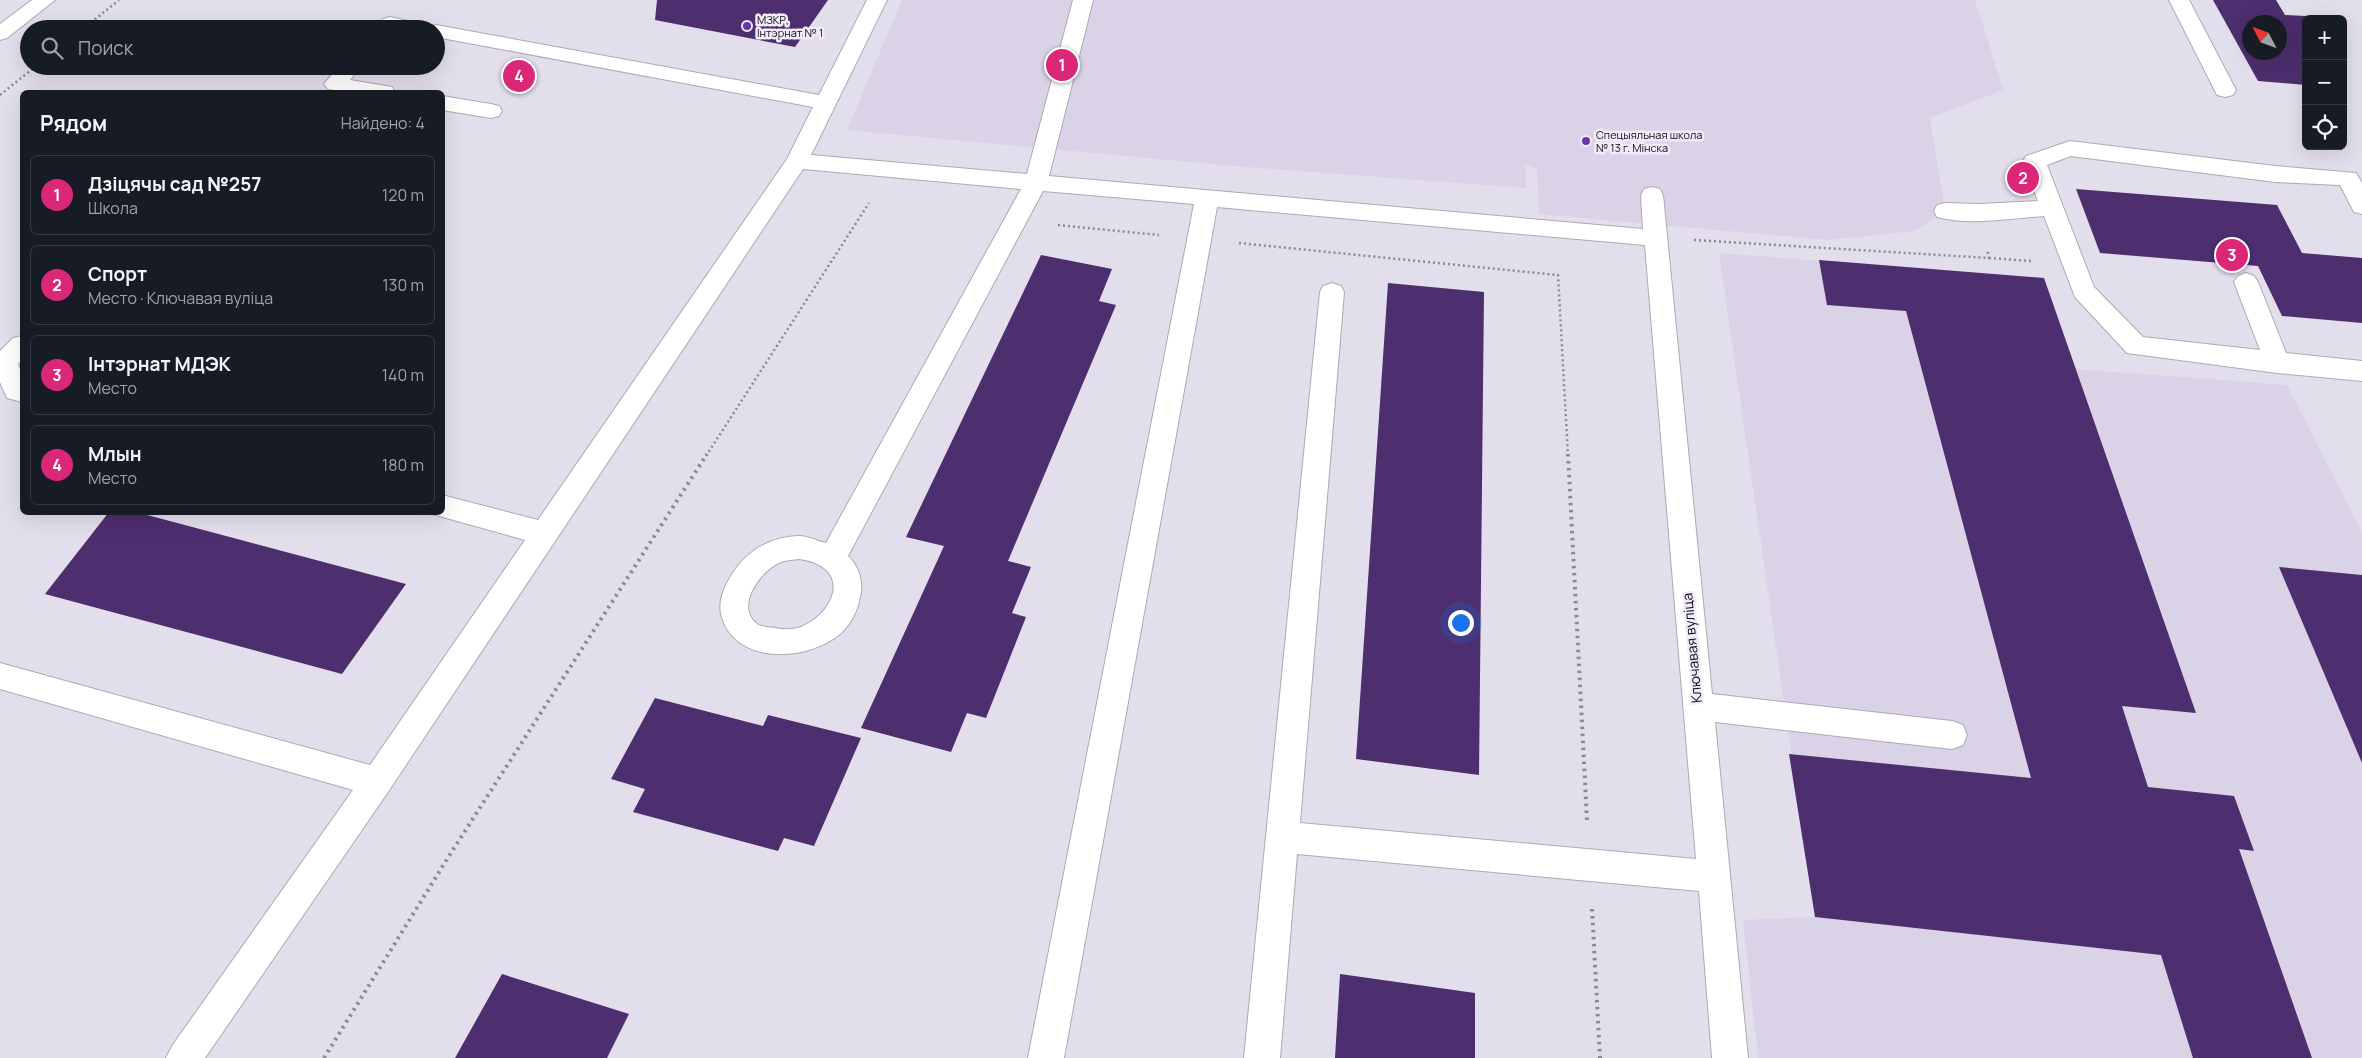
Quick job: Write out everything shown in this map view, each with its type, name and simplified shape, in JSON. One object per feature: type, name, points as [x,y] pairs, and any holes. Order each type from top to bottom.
[{"type":"street","points":[[18,0],[42,2]]},
{"type":"street","points":[[184,1058],[377,782],[543,533],[798,161],[877,0]]},
{"type":"street","points":[[832,557],[1036,182],[1083,0]]},
{"type":"street","points":[[2179,0],[2225,90]]},
{"type":"street","points":[[0,34],[42,2]]},
{"type":"street","points":[[445,33],[826,103]]},
{"type":"street","points":[[343,75],[335,84],[372,90]]},
{"type":"street","points":[[445,103],[491,111]]},
{"type":"street","points":[[2362,206],[2348,178],[2275,174],[2070,148],[2034,161],[2084,291],[2136,346],[2362,371]]},
{"type":"street","points":[[798,161],[1655,238]]},
{"type":"street","name":"Ключавая вуліца","points":[[1652,195],[1730,1058]]},
{"type":"street","points":[[1046,1058],[1207,197]]},
{"type":"street","points":[[1945,211],[1979,212],[2052,208]]},
{"type":"street","points":[[2246,282],[2277,363]]},
{"type":"street","points":[[1262,1058],[1332,292]]},
{"type":"street","points":[[20,347],[5,362],[16,391],[20,392]]},
{"type":"street","points":[[445,507],[543,533]]},
{"type":"street","points":[[0,676],[377,782]]},
{"type":"street","points":[[1698,706],[1952,735]]},
{"type":"street","points":[[1283,837],[1713,876]]},
{"type":"path","points":[[94,20],[119,0]]},
{"type":"path","points":[[0,95],[25,75]]},
{"type":"path","points":[[324,1058],[449,856],[891,169]]},
{"type":"path","points":[[1655,238],[1989,258],[1979,212]]},
{"type":"path","points":[[1015,220],[1558,275],[1600,1058]]},
{"type":"shaded area","name":"Спецыяльная школа № 13 г. Мінска","points":[[902,0],[1975,0],[2003,90],[1930,118],[1945,211],[1915,231],[1828,240],[1539,214],[1537,169],[1526,165],[1526,188],[1233,166],[847,130]]},
{"type":"shaded area","points":[[1719,253],[2044,278],[2076,369],[2287,385],[2362,533],[2362,1058],[1758,1058],[1743,920],[1815,917]]},
{"type":"building","name":"МЗКР, Інтэрнат № 1","points":[[657,0],[828,0],[795,47],[655,20]]},
{"type":"building","points":[[2213,0],[2276,0],[2285,15],[2242,15],[2242,52]]},
{"type":"building","points":[[2287,15],[2302,16],[2302,85],[2258,81],[2246,60],[2287,60]]},
{"type":"building","points":[[2076,189],[2277,205],[2302,253],[2362,258],[2362,323],[2282,316],[2258,266],[2100,253]]},
{"type":"building","points":[[1041,255],[1112,269],[1099,301],[1116,305],[1008,561],[1031,567],[1012,613],[1026,617],[986,718],[967,713],[951,752],[861,728],[944,546],[906,537]]},
{"type":"building","points":[[1819,260],[2044,278],[2196,713],[2122,706],[2148,787],[2234,796],[2254,851],[2239,849],[2312,1058],[2193,1058],[2161,955],[1815,917],[1789,754],[2031,778],[1906,311],[1827,305]]},
{"type":"building","points":[[1388,283],[1484,292],[1479,775],[1356,759]]},
{"type":"building","points":[[107,515],[147,515],[406,584],[342,674],[45,594]]},
{"type":"building","points":[[2279,567],[2362,575],[2362,763]]},
{"type":"building","points":[[655,698],[763,726],[768,715],[861,738],[814,846],[784,838],[778,851],[633,812],[645,789],[611,779]]},
{"type":"building","points":[[502,974],[629,1014],[607,1058],[455,1058]]},
{"type":"building","points":[[1340,974],[1475,993],[1475,1058],[1335,1058]]},
{"type":"place","name":"МЗКР, Інтэрнат № 1","points":[[747,26]]},
{"type":"place","name":"Дзіцячы сад №257","points":[[1062,65]]},
{"type":"place","name":"Млын","points":[[519,76]]},
{"type":"place","name":"Спецыяльная школа № 13 г. Мінска","points":[[1586,141]]},
{"type":"place","name":"Спорт","points":[[2023,178]]},
{"type":"place","name":"Інтэрнат МДЭК","points":[[2232,255]]}]
